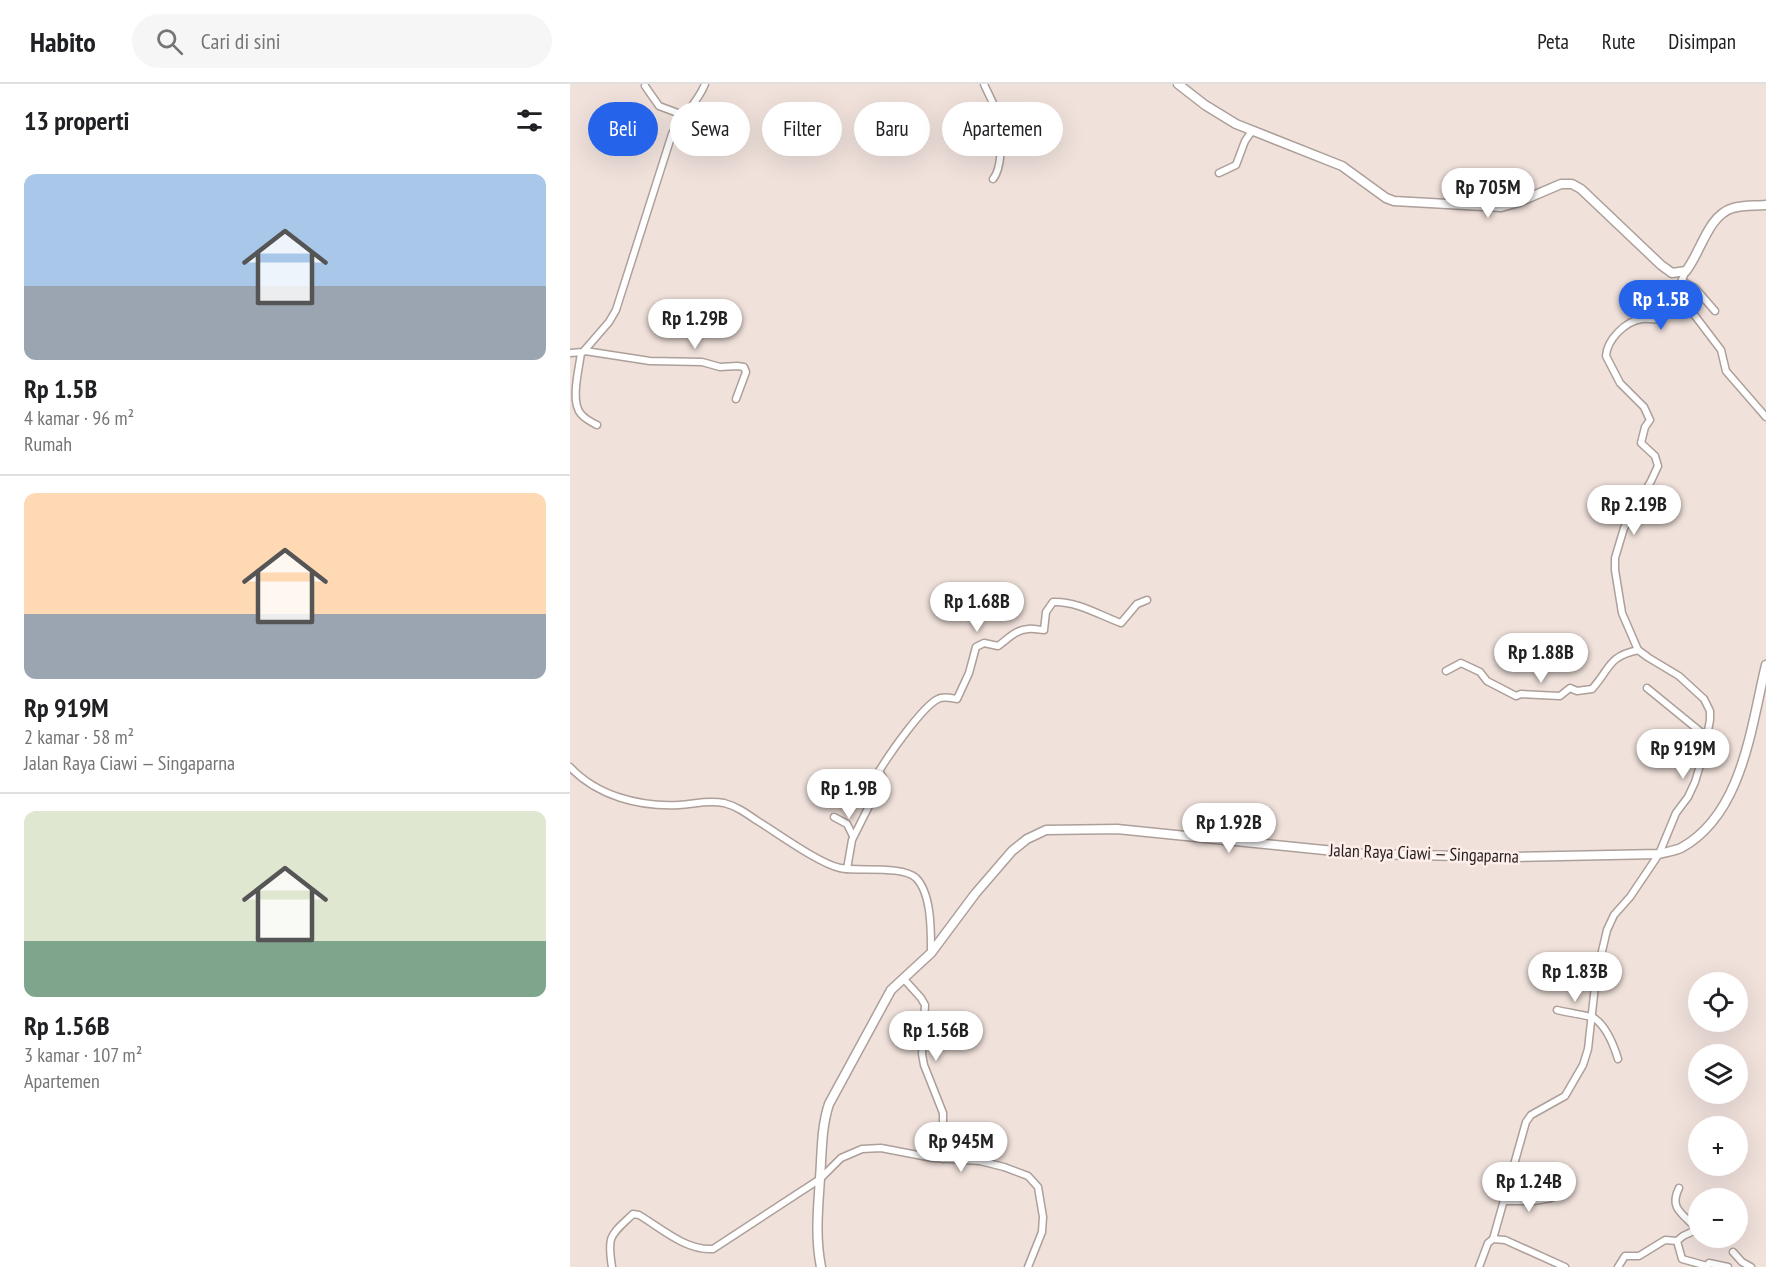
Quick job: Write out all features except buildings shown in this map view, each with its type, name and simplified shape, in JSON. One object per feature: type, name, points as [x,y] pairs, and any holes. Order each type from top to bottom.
[{"type":"main road","points":[[1178,84],[1226,118],[1252,131],[1342,166],[1386,198],[1398,202],[1501,207],[1561,184],[1572,184],[1588,195],[1666,270],[1677,274],[1686,271],[1715,221],[1724,213],[1736,207],[1765,204]]},
{"type":"main road","name":"Jalan Raya Ciawi — Singaparna","points":[[821,1267],[816,1226],[825,1118],[829,1104],[891,990],[931,953],[975,894],[1012,851],[1027,839],[1046,830],[1117,829],[1364,854],[1512,857],[1659,854],[1680,848],[1695,838],[1721,809],[1737,777],[1749,743],[1766,664]]},
{"type":"street","points":[[695,102],[705,84]]},
{"type":"street","points":[[984,84],[1000,125],[999,167],[993,179]]},
{"type":"street","points":[[645,86],[659,106],[670,110]]},
{"type":"street","points":[[1219,173],[1236,165],[1245,141],[1252,131]]},
{"type":"street","points":[[597,425],[582,416],[576,405],[575,398],[583,352],[609,322],[616,310],[670,140]]},
{"type":"street","points":[[1479,1267],[1488,1243],[1493,1239],[1526,1122],[1531,1115],[1560,1100],[1569,1091],[1583,1065],[1588,1049],[1596,977],[1610,922],[1659,854],[1676,813],[1695,782],[1707,737],[1710,711],[1704,699],[1679,675],[1649,658],[1633,643],[1622,613],[1614,565],[1624,528],[1652,482],[1658,460],[1641,443],[1644,429],[1650,420],[1648,412],[1620,383],[1606,356],[1612,339],[1626,326],[1637,320],[1663,318],[1677,295],[1686,271]]},
{"type":"street","points":[[1682,281],[1695,288],[1715,311]]},
{"type":"street","points":[[1677,295],[1721,350],[1726,371],[1766,417]]},
{"type":"street","points":[[570,353],[583,352],[650,361],[702,362],[720,368],[744,367],[746,372],[736,399]]},
{"type":"street","points":[[847,869],[853,836],[882,781],[883,776],[879,771],[916,720],[936,700],[957,699],[969,673],[975,650],[979,645],[984,643],[998,646],[1020,631],[1030,628],[1044,630],[1046,612],[1053,602],[1064,602],[1082,607],[1121,623],[1137,604],[1147,600]]},
{"type":"street","points":[[1446,671],[1461,663],[1480,672],[1488,681],[1516,696],[1521,694],[1560,696],[1570,688],[1579,691],[1592,689],[1620,654],[1638,650]]},
{"type":"street","points":[[1647,688],[1707,737]]},
{"type":"street","points":[[570,767],[595,788],[626,799],[658,806],[685,805],[704,800],[728,804],[821,860],[838,867],[901,872],[912,875],[918,880],[930,916],[931,953]]},
{"type":"street","points":[[834,817],[847,824],[853,836]]},
{"type":"street","points":[[903,978],[925,1005],[922,1054],[924,1065],[943,1113],[943,1159]]},
{"type":"street","points":[[1557,1010],[1596,1019],[1608,1035],[1618,1059]]},
{"type":"street","points":[[612,1267],[609,1247],[612,1234],[633,1214],[639,1215],[690,1246],[701,1250],[712,1249],[820,1179],[842,1158],[862,1149],[881,1148],[943,1159],[980,1161],[1023,1173],[1038,1187],[1043,1217],[1042,1232],[1028,1267]]},
{"type":"street","points":[[1679,1188],[1675,1197],[1678,1210],[1688,1220]]},
{"type":"street","points":[[1505,1201],[1534,1201],[1551,1198]]},
{"type":"street","points":[[1618,1267],[1624,1256],[1639,1256],[1665,1240],[1677,1241],[1688,1234]]},
{"type":"street","points":[[1493,1239],[1505,1240],[1565,1267]]},
{"type":"street","points":[[1677,1241],[1682,1259],[1707,1267],[1713,1262],[1728,1267]]},
{"type":"street","points":[[1733,1252],[1749,1267]]}]
